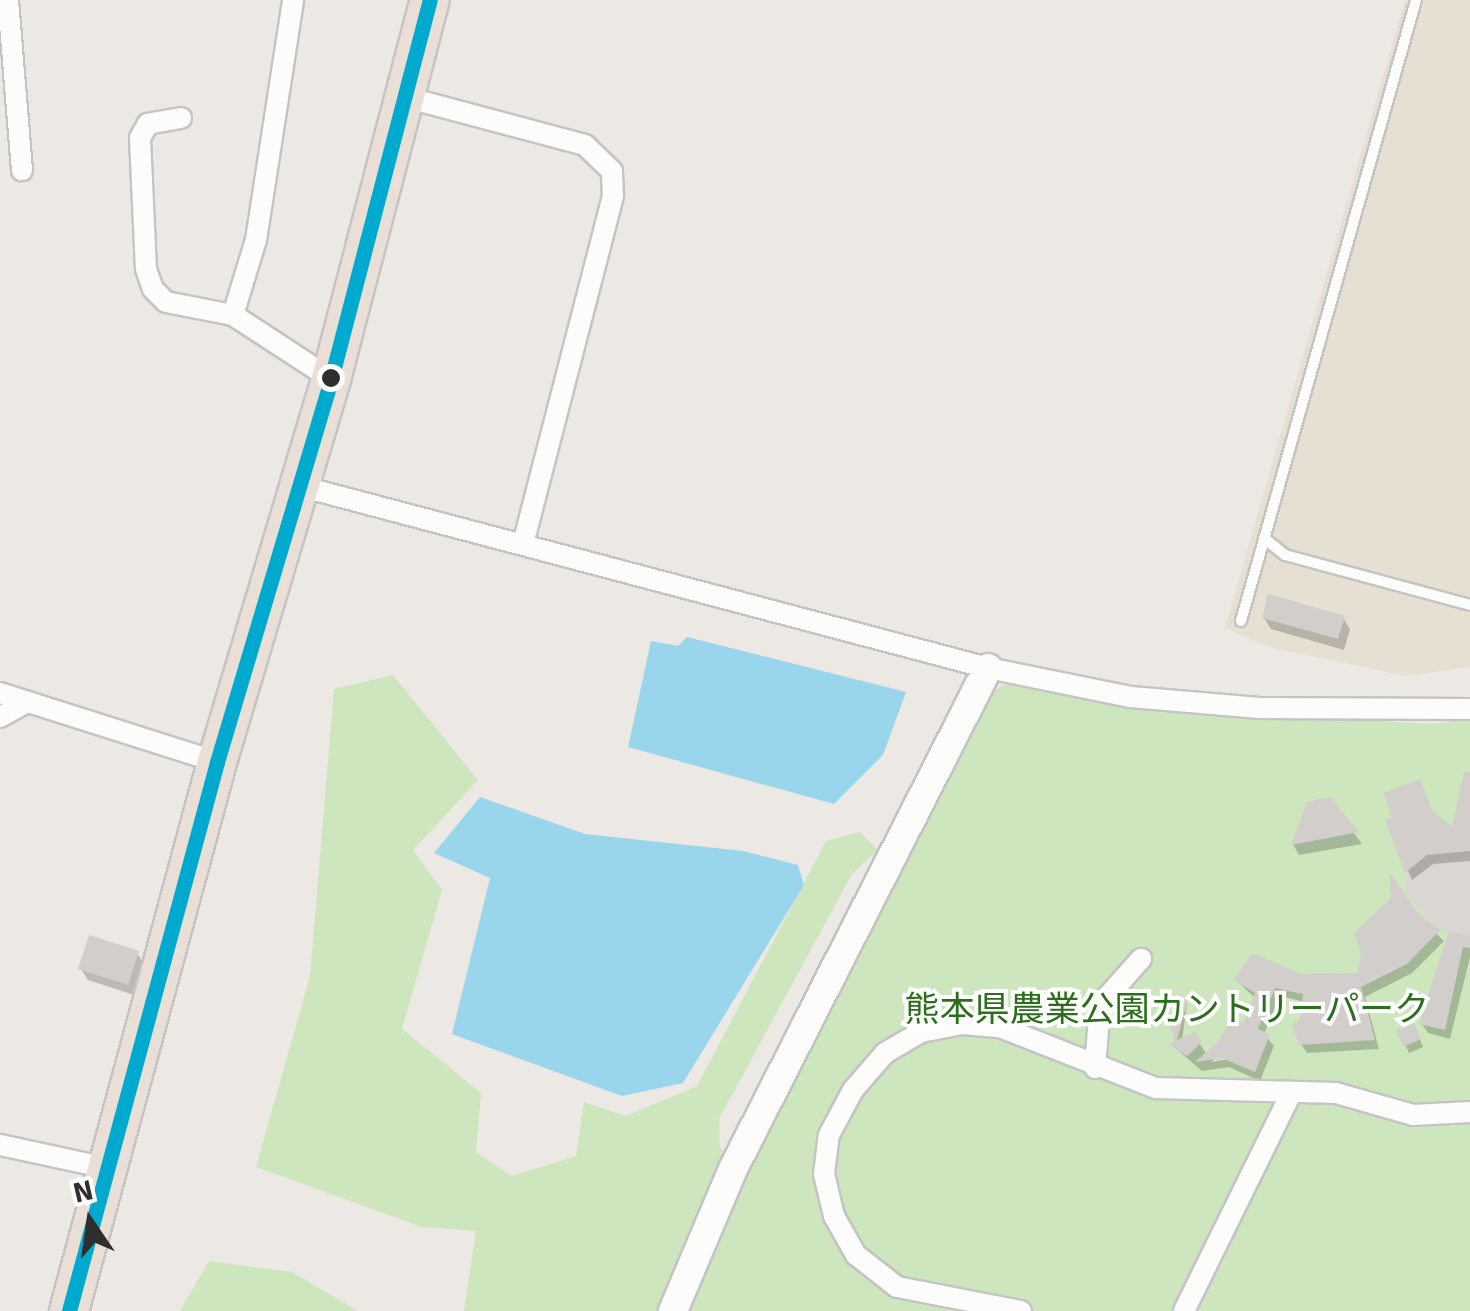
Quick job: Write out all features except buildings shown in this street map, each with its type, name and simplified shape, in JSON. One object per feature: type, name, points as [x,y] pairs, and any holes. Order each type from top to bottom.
[{"type":"highway","points":[[69,1311],[217,762],[296,485],[331,378],[430,0]]},
{"type":"street","points":[[8,0],[22,170]]},
{"type":"street","points":[[233,315],[256,240],[294,0]]},
{"type":"street","points":[[404,97],[585,145],[612,172],[613,196],[523,545]]},
{"type":"street","points":[[181,118],[148,124],[140,138],[146,270],[166,302],[233,315],[331,378]]},
{"type":"street","points":[[296,485],[988,668],[1131,697],[1260,708],[1470,709]]},
{"type":"street","points":[[673,1311],[733,1169],[988,668]]},
{"type":"street","points":[[0,693],[217,762]]},
{"type":"street","points":[[0,717],[25,703]]},
{"type":"street","points":[[1094,1068],[1100,1004],[1141,959]]},
{"type":"street","points":[[1021,1311],[897,1288],[856,1255],[834,1216],[824,1174],[829,1135],[853,1090],[885,1053],[921,1032],[962,1024],[1000,1027],[1094,1068],[1156,1088],[1290,1096],[1336,1093],[1413,1115],[1470,1112]]},
{"type":"street","points":[[1184,1311],[1290,1096]]},
{"type":"street","points":[[0,1145],[107,1168]]},
{"type":"lane","points":[[1241,621],[1416,0]]},
{"type":"lane","points":[[1264,538],[1285,554],[1470,605]]},
{"type":"shaded area","points":[[1405,0],[1470,0],[1470,667],[1406,676],[1268,647],[1225,628]]},
{"type":"shaded area","points":[[1470,851],[1470,936],[1439,929],[1405,894],[1407,871],[1427,855]]},
{"type":"green space","name":"熊本県農業公園カントリーパーク","points":[[393,675],[478,780],[413,850],[442,890],[402,1029],[481,1093],[476,1152],[512,1176],[576,1156],[584,1102],[626,1116],[697,1086],[826,841],[860,832],[878,850],[852,874],[719,1119],[720,1147],[746,1172],[986,695],[1011,681],[1131,707],[1432,724],[1470,718],[1470,1311],[464,1311],[476,1231],[422,1227],[256,1167],[310,976],[334,689]]},
{"type":"green space","points":[[209,1261],[292,1272],[358,1311],[180,1311]]},
{"type":"water","points":[[687,637],[906,692],[883,755],[834,804],[628,747],[651,641],[678,646]]},
{"type":"water","points":[[480,797],[585,834],[743,851],[798,865],[804,885],[683,1083],[622,1096],[452,1034],[490,878],[434,853]]},
{"type":"transit line","points":[[69,1311],[217,762],[331,379],[430,0]]}]
